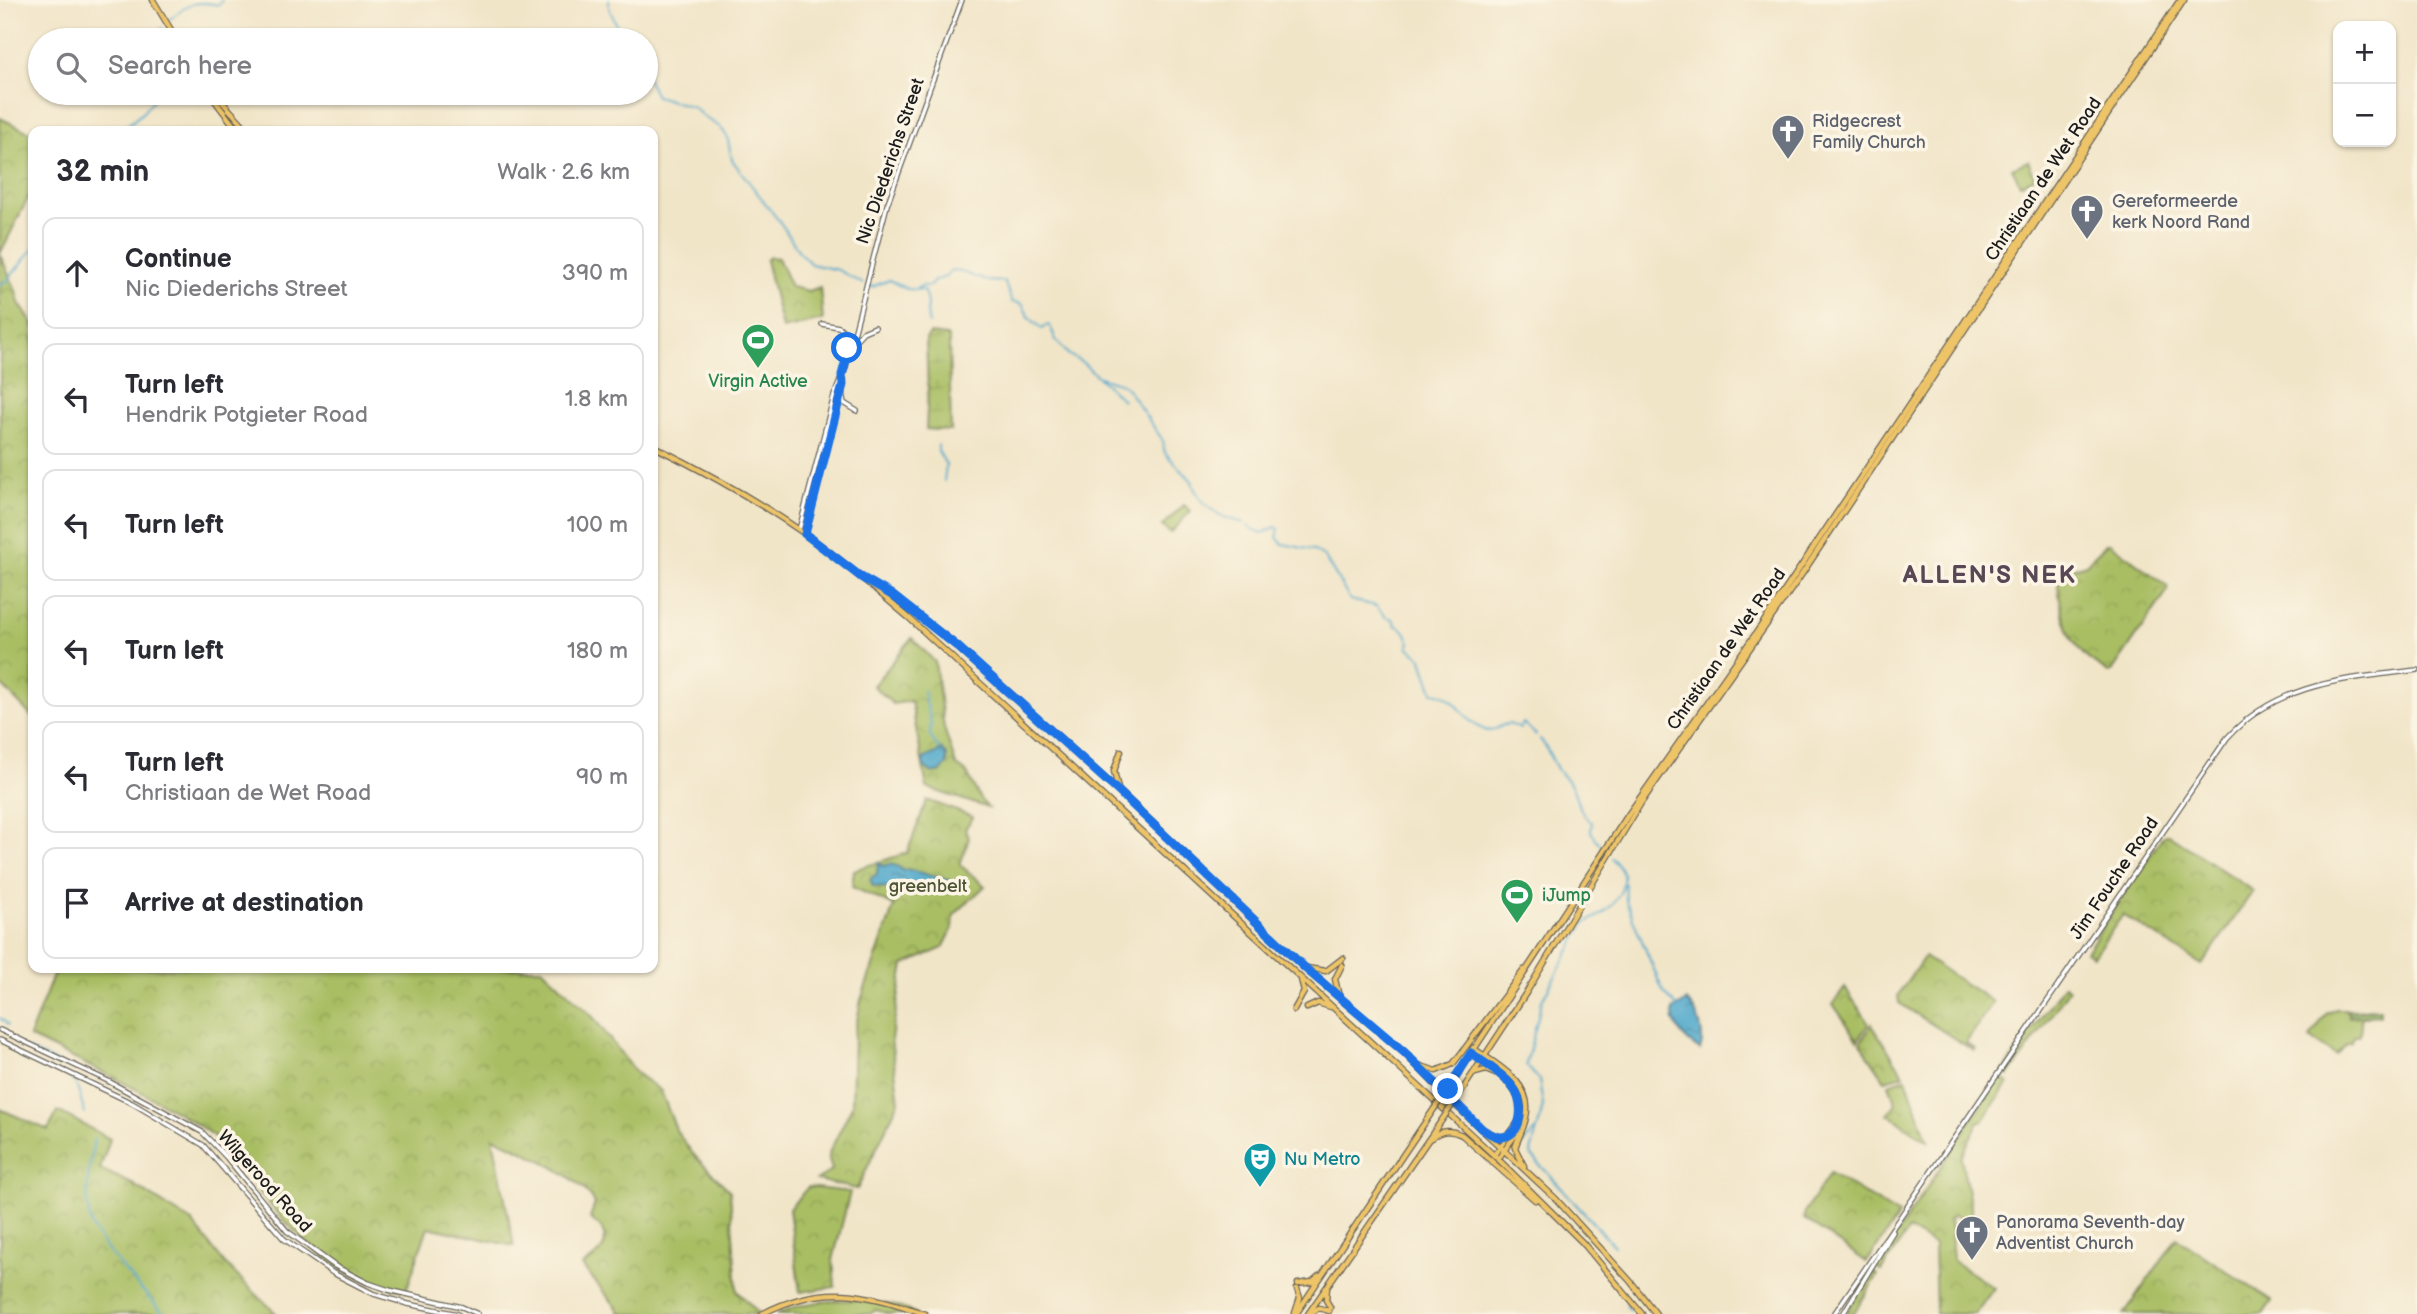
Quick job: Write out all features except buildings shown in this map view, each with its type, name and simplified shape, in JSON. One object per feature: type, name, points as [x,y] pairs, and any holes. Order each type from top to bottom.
[{"type":"main road","points":[[153,0],[170,28]]},
{"type":"main road","name":"Christiaan de Wet Road","points":[[1295,1314],[1448,1089],[1630,812],[1760,626],[2182,0]]},
{"type":"main road","name":"Christiaan de Wet Road","points":[[1309,1314],[1483,1058],[1641,803],[1802,573],[2182,0]]},
{"type":"main road","points":[[220,105],[234,126]]},
{"type":"main road","points":[[223,105],[244,126]]},
{"type":"main road","points":[[658,449],[730,487],[805,534],[861,577],[974,676],[1496,1157],[1583,1243],[1642,1314]]},
{"type":"main road","points":[[861,577],[892,595],[958,647],[1119,792],[1305,968],[1426,1069],[1436,1071],[1449,1067],[1515,979],[1534,959]]},
{"type":"main road","points":[[1119,792],[1114,771],[1121,751]]},
{"type":"main road","points":[[1305,968],[1326,971],[1343,957]]},
{"type":"main road","points":[[1340,999],[1335,979],[1342,965]]},
{"type":"main road","points":[[1294,1010],[1304,992],[1299,976]]},
{"type":"main road","points":[[1307,1007],[1318,1003],[1338,1011]]},
{"type":"main road","points":[[1493,1040],[1491,1053],[1496,1066]]},
{"type":"main road","points":[[1472,1051],[1513,1078],[1524,1091],[1527,1106],[1515,1150],[1530,1174]]},
{"type":"main road","points":[[1404,1052],[1590,1235],[1656,1314]]},
{"type":"main road","points":[[1483,1058],[1514,1089],[1520,1101],[1521,1114],[1503,1149]]},
{"type":"main road","points":[[1472,1074],[1486,1070],[1500,1076]]},
{"type":"main road","points":[[1496,1157],[1524,1124]]},
{"type":"main road","points":[[1482,1129],[1497,1137],[1512,1133]]},
{"type":"main road","points":[[1418,1154],[1440,1132],[1457,1133],[1558,1218]]},
{"type":"main road","points":[[1295,1314],[1300,1298],[1297,1286],[1312,1282],[1323,1273]]},
{"type":"main road","points":[[1309,1314],[1319,1308],[1329,1309],[1326,1297],[1328,1283]]},
{"type":"main road","points":[[761,1314],[803,1297],[838,1293],[871,1296],[925,1314]]},
{"type":"street","name":"Nic Diederichs Street","points":[[799,530],[887,205],[962,0]]},
{"type":"street","points":[[822,324],[839,327],[845,332],[848,353]]},
{"type":"street","points":[[850,347],[863,332],[875,327]]},
{"type":"street","name":"Nic Diederichs Street","points":[[805,534],[843,384],[842,375]]},
{"type":"street","points":[[843,384],[844,403],[857,411]]},
{"type":"street","points":[[818,458],[833,411],[837,407]]},
{"type":"street","name":"Jim Fouche Road","points":[[1835,1314],[2234,730],[2259,709],[2321,683],[2417,670]]},
{"type":"street","name":"Wilgerood Road","points":[[0,1030],[108,1080],[202,1132],[227,1158],[284,1228],[335,1266],[368,1283],[462,1307],[478,1314]]},
{"type":"street","name":"Wilgerood Road","points":[[0,1040],[132,1103],[203,1144],[285,1239],[333,1273],[374,1294],[458,1314]]},
{"type":"street","name":"Jim Fouche Road","points":[[1843,1314],[1909,1206]]},
{"type":"green space","points":[[0,118],[28,132],[28,198],[0,254]]},
{"type":"green space","points":[[2028,161],[2035,177],[2020,184],[2012,168]]},
{"type":"green space","points":[[0,254],[19,303],[28,316],[28,713],[0,683]]},
{"type":"green space","points":[[770,257],[778,258],[791,287],[809,291],[820,287],[823,320],[782,329],[766,260]]},
{"type":"green space","points":[[930,334],[947,336],[949,339],[951,431],[926,429],[926,339]]},
{"type":"green space","points":[[1184,505],[1191,511],[1170,533],[1162,526]]},
{"type":"green space","points":[[2110,543],[2167,586],[2168,590],[2112,672],[2108,673],[2085,656],[2072,639],[2061,606],[2057,573],[2086,564]]},
{"type":"green space","points":[[912,638],[935,662],[944,728],[956,765],[967,773],[980,799],[988,808],[927,788],[911,701],[893,704],[873,686]]},
{"type":"green space","name":"greenbelt","points":[[927,800],[973,817],[965,829],[969,838],[960,865],[985,886],[954,915],[953,928],[943,948],[904,965],[891,1039],[899,1101],[857,1189],[817,1180],[832,1170],[828,1155],[852,1106],[854,1036],[861,1000],[894,906],[852,887],[854,870],[907,853]]},
{"type":"green space","points":[[2168,834],[2253,891],[2202,965],[2123,915],[2093,956],[2086,952],[2163,836]]},
{"type":"green space","points":[[1924,957],[1993,1002],[1966,1043],[1975,1049],[1974,1051],[1899,1003],[1898,995]]},
{"type":"green space","points":[[54,973],[547,973],[593,1017],[636,1073],[661,1091],[677,1132],[694,1155],[730,1191],[737,1291],[758,1312],[619,1314],[619,1310],[582,1266],[600,1252],[605,1242],[601,1228],[590,1218],[595,1203],[587,1192],[563,1173],[493,1137],[514,1246],[428,1227],[406,1291],[370,1282],[337,1266],[296,1232],[273,1208],[231,1153],[208,1132],[143,1093],[29,1037]]},
{"type":"green space","points":[[2064,985],[2069,989],[2009,1076],[2003,1071]]},
{"type":"green space","points":[[1845,988],[1869,1023],[1858,1040],[1833,1004]]},
{"type":"green space","points":[[2336,1009],[2346,1009],[2346,1012],[2362,1011],[2360,1035],[2355,1035],[2351,1043],[2336,1055],[2310,1038],[2326,1014]]},
{"type":"green space","points":[[2380,1009],[2380,1015],[2349,1017],[2348,1010]]},
{"type":"green space","points":[[1872,1024],[1904,1075],[1885,1080],[1860,1043]]},
{"type":"green space","points":[[2000,1076],[2008,1083],[1982,1122],[1979,1121],[1961,1157],[1975,1229],[1954,1215],[1950,1219],[1953,1261],[1994,1288],[1975,1314],[1936,1314],[1934,1245],[1909,1230],[1881,1271],[1875,1267]]},
{"type":"green space","points":[[1906,1078],[1928,1141],[1888,1114],[1896,1103],[1889,1084]]},
{"type":"green space","points":[[0,1109],[48,1130],[58,1111],[110,1139],[100,1169],[132,1184],[192,1222],[225,1264],[277,1314],[0,1314]]},
{"type":"green space","points":[[1830,1173],[1899,1215],[1867,1262],[1804,1219],[1805,1211]]},
{"type":"green space","points":[[808,1187],[850,1192],[833,1260],[835,1287],[800,1292],[789,1209]]},
{"type":"green space","points":[[2177,1238],[2272,1301],[2263,1314],[2124,1314]]},
{"type":"green space","points":[[1874,1272],[1878,1275],[1853,1314],[1846,1314],[1870,1274]]},
{"type":"green space","points":[[856,1300],[893,1305],[917,1314],[889,1314],[876,1310],[870,1314],[776,1314],[815,1302]]},
{"type":"water","points":[[942,750],[947,755],[947,764],[940,773],[931,772],[924,767],[923,759]]},
{"type":"water","points":[[878,862],[883,866],[894,865],[903,871],[907,869],[951,881],[948,885],[921,888],[914,893],[910,887],[893,886],[889,891],[887,888],[873,886],[870,879],[877,874]]},
{"type":"water","points":[[1687,1001],[1700,1024],[1700,1050],[1677,1028],[1673,1016],[1673,1010]]},
{"type":"waterway","points":[[170,19],[193,4],[219,5],[222,0]]},
{"type":"waterway","points":[[609,0],[609,8],[618,28]]},
{"type":"waterway","points":[[658,97],[693,107],[720,127],[727,136],[732,160],[800,253],[811,264],[838,270],[863,284]]},
{"type":"waterway","points":[[125,126],[149,105]]},
{"type":"waterway","points":[[0,284],[7,281],[28,255]]},
{"type":"waterway","points":[[916,289],[930,286],[951,270],[989,281],[1004,281],[1012,302],[1022,304],[1029,317],[1042,329],[1050,326],[1056,340],[1069,355],[1083,363],[1123,400]]},
{"type":"waterway","points":[[868,286],[889,280],[907,289],[923,290],[929,324]]},
{"type":"waterway","points":[[1099,377],[1122,384],[1128,390],[1162,439],[1165,453],[1192,481],[1205,504],[1221,516],[1244,523]]},
{"type":"waterway","points":[[938,445],[938,451],[946,465],[944,481]]},
{"type":"waterway","points":[[1248,526],[1261,534],[1276,527],[1279,529],[1277,538],[1283,544],[1313,550],[1325,558],[1350,600],[1376,606],[1403,630],[1410,643],[1408,647],[1421,657],[1433,692],[1449,698],[1471,722],[1489,731],[1508,724],[1520,729],[1523,723],[1536,735]]},
{"type":"waterway","points":[[923,691],[931,723],[930,736],[940,750]]},
{"type":"waterway","points":[[1540,739],[1559,772],[1569,782],[1582,812],[1592,822],[1591,832],[1603,848]]},
{"type":"waterway","points":[[1520,1147],[1538,1128],[1543,1105],[1539,1080],[1526,1065],[1542,1000],[1585,923],[1607,910],[1619,895],[1624,880],[1620,868],[1612,858]]},
{"type":"waterway","points":[[1625,884],[1626,901],[1663,991],[1677,1007]]},
{"type":"waterway","points":[[0,1018],[8,1025]]},
{"type":"waterway","points":[[20,1046],[62,1065]]},
{"type":"waterway","points":[[71,1078],[76,1084],[85,1114]]},
{"type":"waterway","points":[[1537,1129],[1532,1156],[1614,1246]]},
{"type":"waterway","points":[[94,1140],[87,1190],[90,1221],[111,1255],[164,1314]]},
{"type":"waterway","points":[[1626,1304],[1630,1311]]},
{"type":"place","name":"Ridgecrest Family Church","points":[[1788,161]]},
{"type":"place","name":"Gereformeerde kerk Noord Rand","points":[[2087,241]]},
{"type":"place","name":"Virgin Active","points":[[758,370]]},
{"type":"place","name":"iJump","points":[[1517,925]]},
{"type":"place","name":"Nu Metro","points":[[1260,1189]]},
{"type":"place","name":"Panorama Seventh-day Adventist Church","points":[[1972,1262]]},
{"type":"district","name":"ALLEN'S NEK","points":[[1990,575]]},
{"type":"route","points":[[847,348],[843,385],[805,534],[861,577],[892,595],[958,647],[1119,792],[1305,968],[1404,1052],[1482,1129],[1497,1137],[1504,1137],[1512,1133],[1519,1121],[1520,1101],[1514,1089],[1471,1053],[1448,1089]]}]
